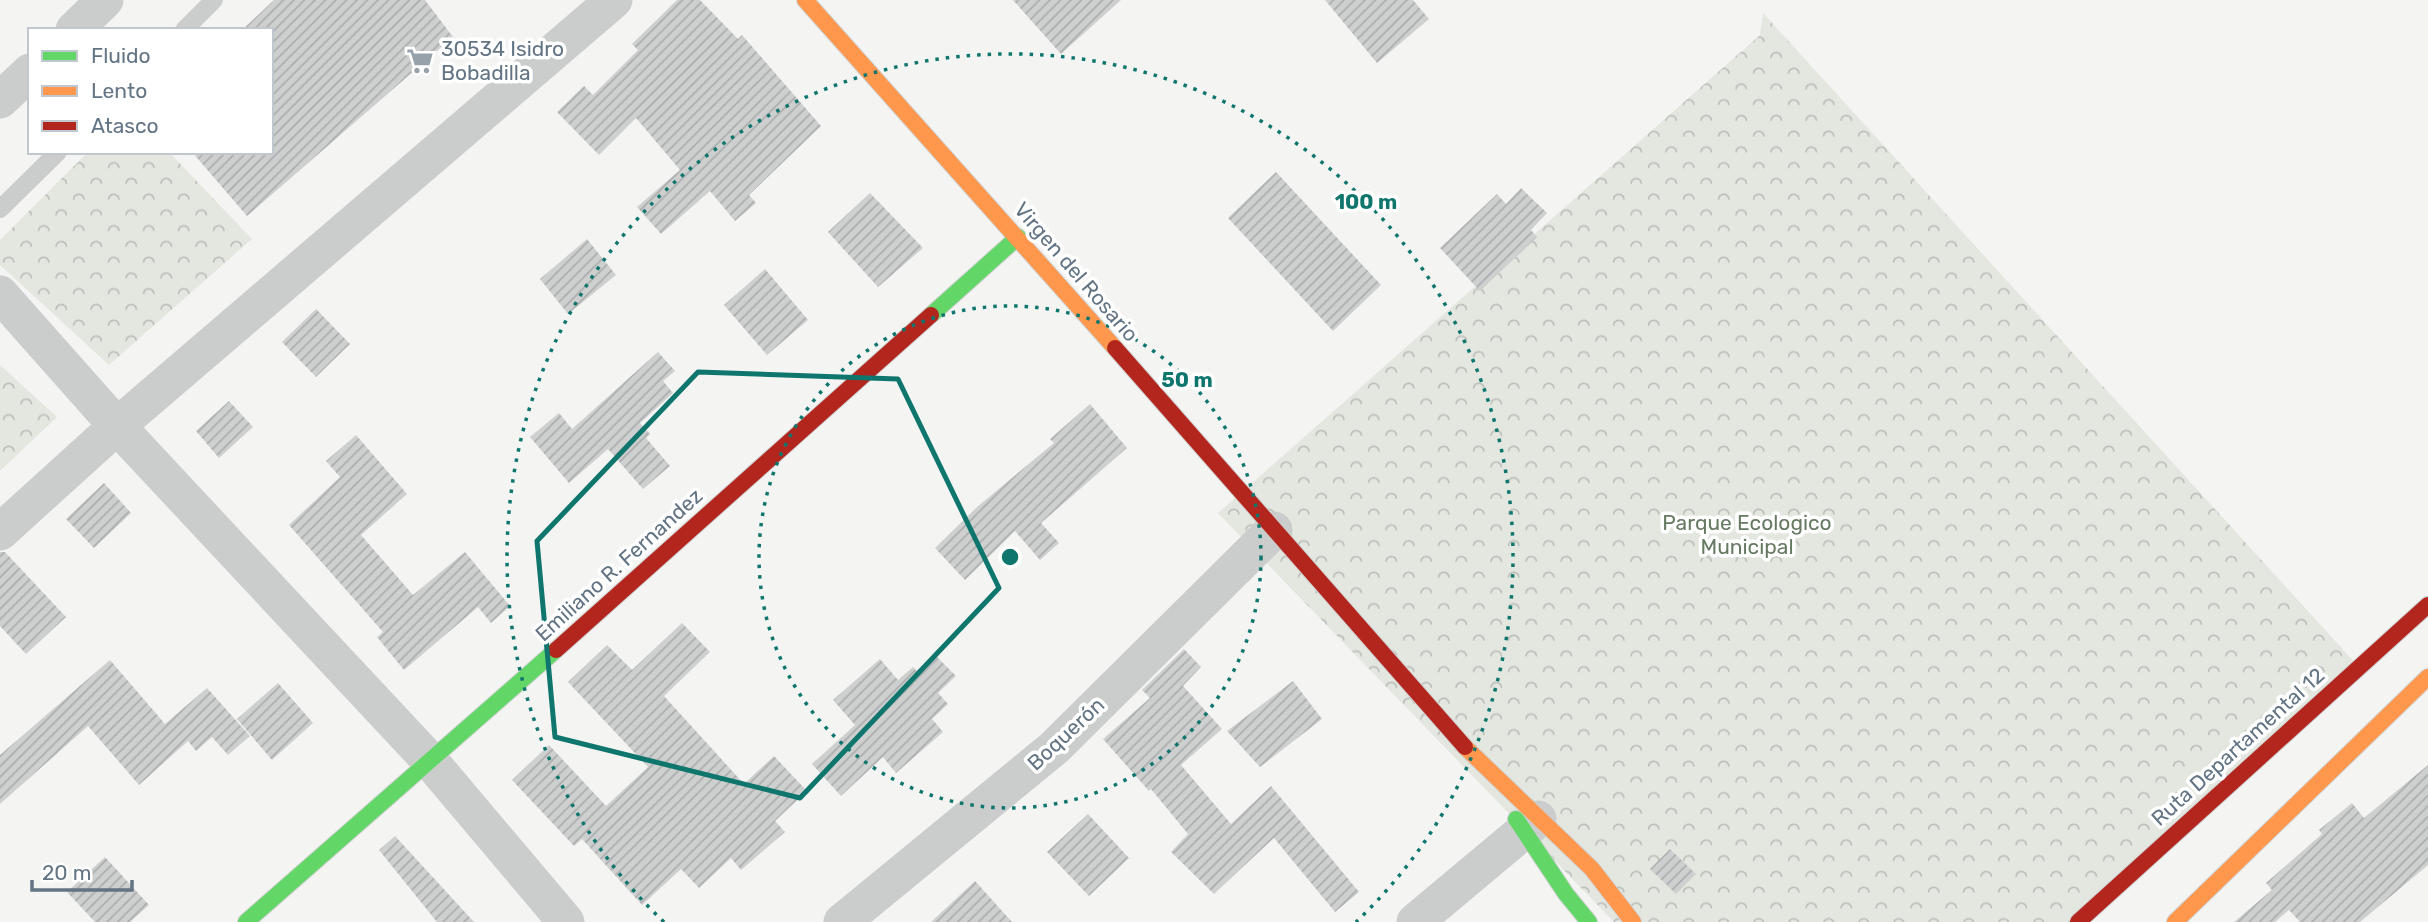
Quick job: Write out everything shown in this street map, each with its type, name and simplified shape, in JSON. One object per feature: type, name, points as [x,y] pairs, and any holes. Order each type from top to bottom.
[{"type":"street","points":[[76,28],[105,0]]},
{"type":"street","points":[[0,532],[117,426],[614,0]]},
{"type":"street","name":"Virgen del Rosario","points":[[804,0],[1018,237],[1531,824]]},
{"type":"street","points":[[0,100],[28,74]]},
{"type":"street","name":"Emiliano R. Fernandez","points":[[246,922],[431,762],[1018,237]]},
{"type":"street","points":[[0,294],[117,426],[431,762],[566,922]]},
{"type":"street","name":"Boquerón","points":[[842,922],[1054,748],[1274,530]]},
{"type":"street","name":"Ruta Departamental 12","points":[[2078,922],[2428,605]]},
{"type":"street","points":[[2175,922],[2428,677]]},
{"type":"street","points":[[1415,922],[1531,824]]},
{"type":"street","points":[[1531,824],[1589,922]]},
{"type":"street","points":[[1531,824],[1592,869],[1633,922]]},
{"type":"lane","points":[[186,28],[214,0]]},
{"type":"lane","points":[[0,209],[56,154]]},
{"type":"highlighted area","points":[[698,372],[898,379],[999,588],[800,798],[555,737],[537,541]]},
{"type":"green space","name":"Parque Ecologico Municipal","points":[[1763,13],[2358,666],[2078,922],[1614,922],[1218,513],[1760,35]]},
{"type":"green space","points":[[86,154],[171,154],[252,239],[109,365],[0,265],[0,240]]},
{"type":"green space","points":[[0,365],[57,417],[0,471]]},
{"type":"building","points":[[274,0],[425,0],[453,37],[247,216],[194,154],[273,154],[273,28],[244,28]]},
{"type":"building","points":[[677,0],[700,0],[738,39],[742,35],[821,126],[749,195],[756,203],[735,221],[710,191],[661,234],[637,207],[680,170],[636,118],[599,155],[557,112],[584,86],[593,95],[638,50],[632,44]]},
{"type":"building","points":[[1013,0],[1121,0],[1061,54]]},
{"type":"building","points":[[1325,0],[1413,0],[1429,19],[1377,63]]},
{"type":"building","points":[[1276,172],[1381,285],[1333,331],[1228,218]]},
{"type":"building","points":[[1521,188],[1547,213],[1531,230],[1537,237],[1480,291],[1440,248],[1497,194],[1506,204]]},
{"type":"building","points":[[870,193],[923,248],[878,287],[828,232]]},
{"type":"building","points":[[587,239],[616,275],[568,314],[540,279]]},
{"type":"building","points":[[765,269],[808,320],[767,355],[724,305]]},
{"type":"building","points":[[316,309],[350,344],[316,377],[282,342]]},
{"type":"building","points":[[658,352],[675,371],[663,381],[673,393],[640,423],[650,434],[646,438],[670,466],[643,489],[608,449],[569,483],[530,437],[559,413],[572,429]]},
{"type":"building","points":[[229,401],[253,427],[219,458],[196,431]]},
{"type":"building","points":[[1090,404],[1127,448],[1041,523],[1059,543],[1040,560],[1015,531],[965,580],[935,548],[977,507],[1054,443],[1050,439]]},
{"type":"building","points":[[356,435],[407,494],[361,535],[413,595],[465,552],[510,606],[491,623],[478,607],[404,670],[377,637],[383,632],[289,525],[340,477],[326,461]]},
{"type":"building","points":[[104,483],[131,513],[94,548],[66,519]]},
{"type":"building","points":[[0,552],[5,552],[66,617],[26,654],[0,626]]},
{"type":"building","points":[[682,623],[710,652],[664,696],[744,784],[774,756],[807,791],[775,821],[785,832],[741,870],[731,858],[699,888],[681,869],[642,905],[582,839],[574,846],[512,780],[549,745],[606,806],[648,767],[568,682],[607,645],[632,670]]},
{"type":"building","points":[[1184,649],[1201,667],[1183,686],[1222,729],[1181,765],[1231,824],[1271,786],[1359,892],[1335,912],[1274,838],[1214,894],[1171,852],[1188,834],[1151,789],[1149,791],[1103,739],[1150,698],[1142,690]]},
{"type":"building","points":[[936,656],[956,676],[938,693],[948,704],[932,719],[943,732],[896,773],[883,757],[841,796],[812,764],[855,725],[833,700],[880,659],[898,680],[913,667],[918,672]]},
{"type":"building","points":[[110,660],[165,724],[207,688],[250,736],[228,755],[212,737],[196,751],[188,741],[139,785],[88,726],[0,804],[0,755]]},
{"type":"building","points":[[1293,681],[1322,719],[1260,767],[1227,731]]},
{"type":"building","points":[[278,683],[313,723],[272,760],[237,719]]},
{"type":"building","points":[[2428,765],[2428,865],[2360,922],[2300,922],[2289,910],[2275,922],[2234,922],[2272,890],[2266,883],[2322,834],[2319,830],[2352,803],[2364,818]]},
{"type":"building","points":[[1088,814],[1129,858],[1089,896],[1047,852]]},
{"type":"building","points":[[395,836],[474,922],[437,922],[379,850]]},
{"type":"building","points":[[1670,849],[1696,874],[1676,894],[1650,869]]},
{"type":"building","points":[[105,857],[149,905],[130,922],[95,922],[67,892]]},
{"type":"building","points":[[975,881],[1012,922],[931,922]]},
{"type":"traffic: fast","points":[[931,315],[1018,237]]},
{"type":"traffic: fast","points":[[246,922],[556,650]]},
{"type":"traffic: fast","points":[[1516,819],[1566,894],[1589,922]]},
{"type":"traffic: slow","points":[[805,0],[1115,348]]},
{"type":"traffic: slow","points":[[2175,922],[2428,677]]},
{"type":"traffic: slow","points":[[1465,747],[1592,869],[1633,922]]},
{"type":"traffic: jam","points":[[556,650],[931,315]]},
{"type":"traffic: jam","points":[[1115,348],[1465,747]]},
{"type":"traffic: jam","points":[[2078,922],[2428,605]]},
{"type":"place","name":"30534 Isidro Bobadilla","points":[[420,61]]}]
